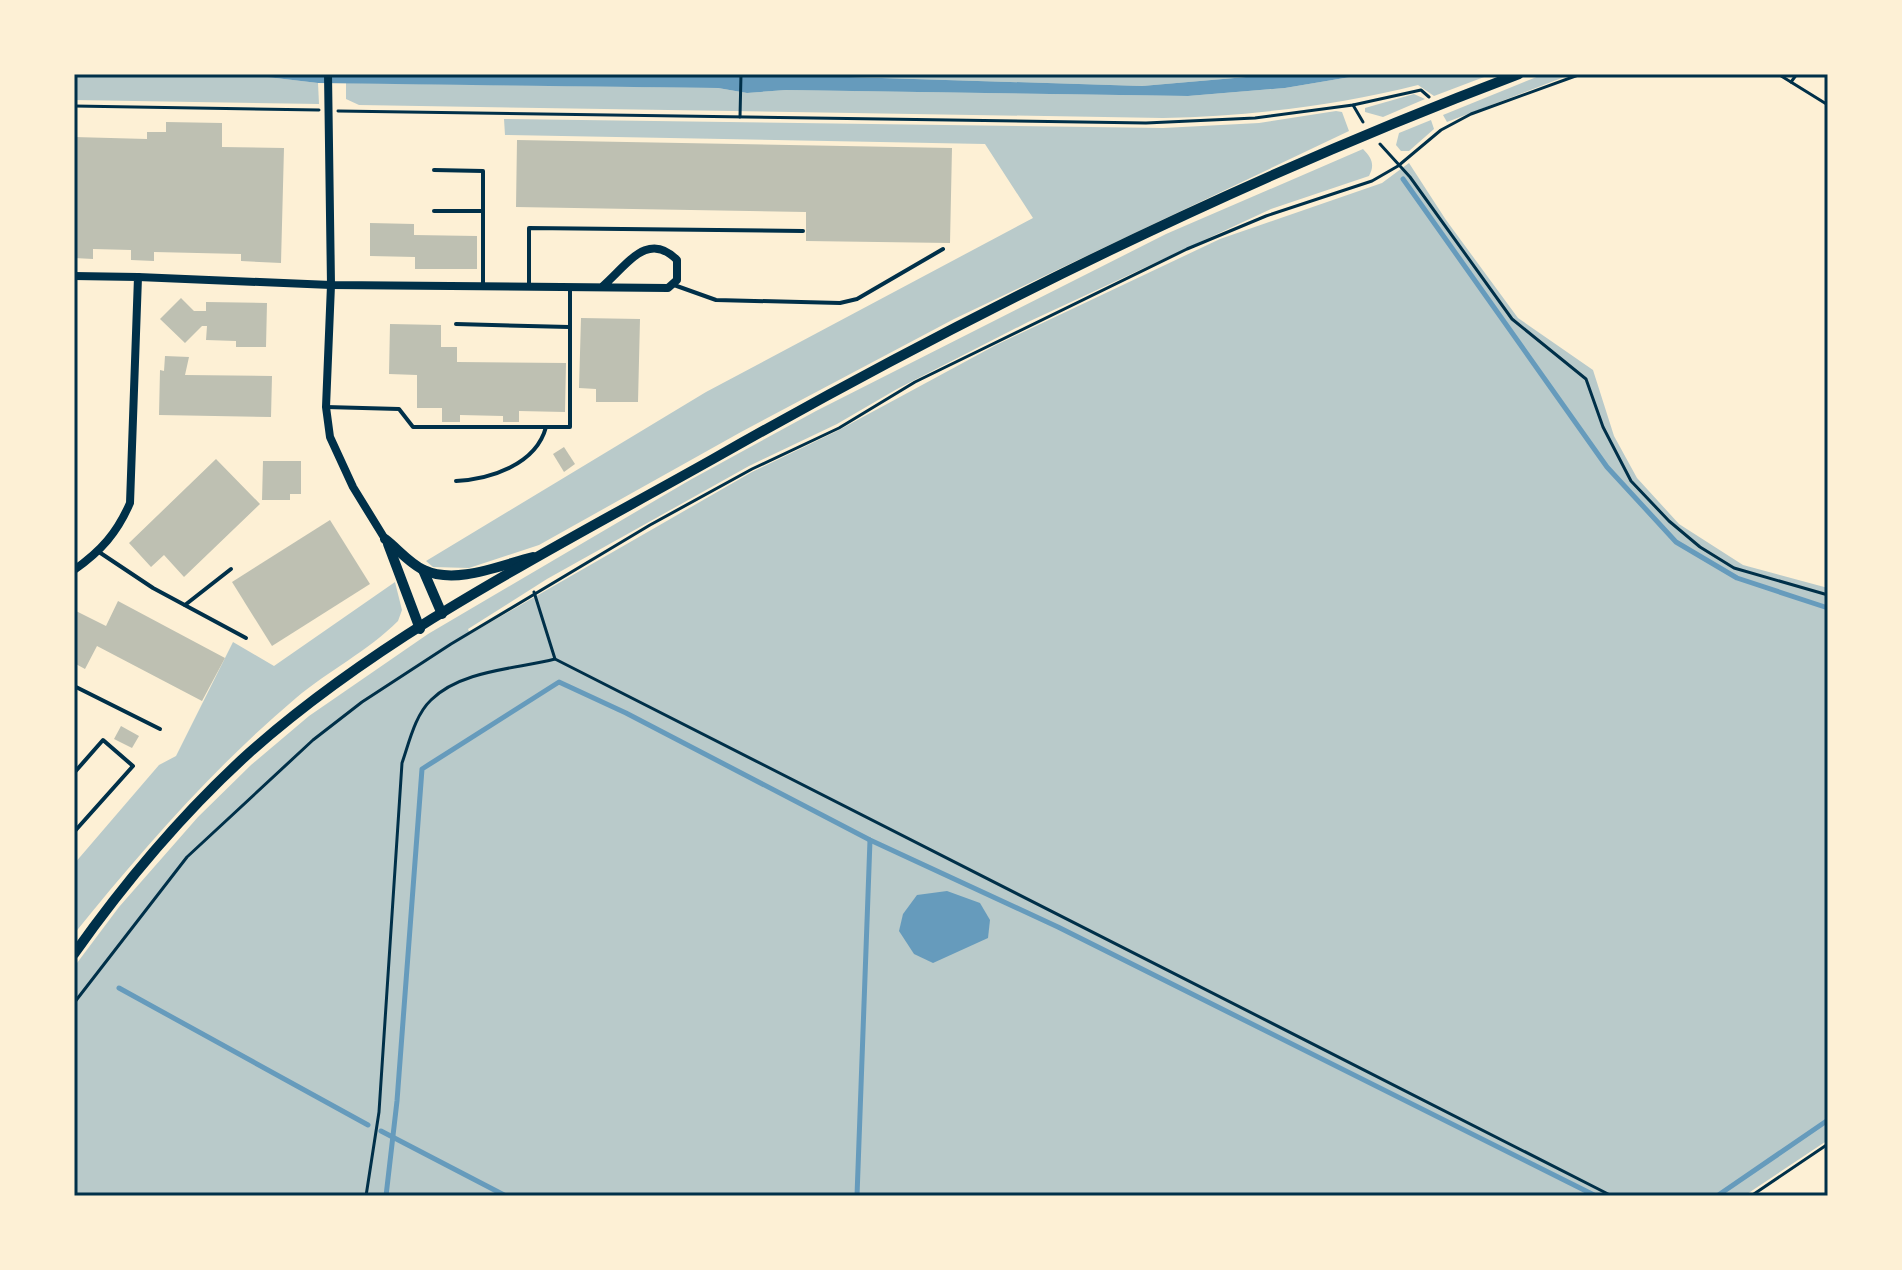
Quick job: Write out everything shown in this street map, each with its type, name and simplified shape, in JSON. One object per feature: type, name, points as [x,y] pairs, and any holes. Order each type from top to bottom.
[{"type":"street","points":[[328,74],[331,108],[331,285],[326,407],[330,437],[340,462],[385,539],[420,629]]},
{"type":"street","points":[[74,954],[171,832],[248,754],[340,682],[442,614],[802,408],[1083,264],[1371,131],[1519,74]]},
{"type":"street","points":[[74,276],[331,285],[668,288],[677,280],[677,260],[666,248],[655,246],[644,250],[603,286]]},
{"type":"street","points":[[74,570],[99,552],[119,528],[130,503],[134,481],[138,277]]},
{"type":"street","points":[[385,539],[423,570],[442,614]]},
{"type":"street","points":[[423,570],[456,575],[545,555]]},
{"type":"lane","points":[[434,170],[483,171],[483,285]]},
{"type":"lane","points":[[434,211],[483,211]]},
{"type":"lane","points":[[529,286],[529,228],[803,231]]},
{"type":"lane","points":[[672,284],[716,300],[840,303],[857,299],[943,249]]},
{"type":"lane","points":[[326,407],[399,409],[413,427],[570,427],[570,286]]},
{"type":"lane","points":[[456,324],[570,327]]},
{"type":"lane","points":[[456,481],[494,476],[542,441],[546,427]]},
{"type":"lane","points":[[99,552],[246,638]]},
{"type":"lane","points":[[185,605],[231,569]]},
{"type":"lane","points":[[74,686],[160,729]]},
{"type":"lane","points":[[74,773],[103,740],[133,766],[74,832]]},
{"type":"path","points":[[740,117],[741,74]]},
{"type":"path","points":[[74,1003],[187,857],[313,740],[362,702],[534,592],[752,469],[839,428],[915,382],[1187,249],[1266,216],[1372,181],[1398,166],[1441,130],[1471,114],[1581,74]]},
{"type":"path","points":[[1778,74],[1828,105]]},
{"type":"path","points":[[1791,82],[1797,74]]},
{"type":"path","points":[[74,106],[1218,121],[1353,105],[1421,90],[1429,97]]},
{"type":"path","points":[[1437,117],[1441,130]]},
{"type":"path","points":[[1398,166],[1410,177],[1512,319],[1586,379],[1603,427],[1631,481],[1669,521],[1734,568],[1828,595]]},
{"type":"path","points":[[534,592],[555,659]]},
{"type":"path","points":[[366,1196],[379,1112],[402,763],[413,730],[429,702],[445,689],[464,680],[555,659],[1612,1196]]},
{"type":"path","points":[[1751,1196],[1828,1144]]},
{"type":"shaded area","points":[[757,74],[1282,74],[1142,86]]},
{"type":"shaded area","points":[[1368,74],[1492,74],[1434,96],[1418,85],[1291,109],[1163,118],[359,105],[346,99],[346,83],[718,88],[747,93],[786,90],[1188,96],[1285,88]]},
{"type":"shaded area","points":[[1544,74],[1572,74],[1447,122],[1443,115]]},
{"type":"shaded area","points":[[74,76],[267,77],[318,83],[319,104],[74,100]]},
{"type":"shaded area","points":[[1414,94],[1425,99],[1383,117],[1365,112],[1365,108]]},
{"type":"shaded area","points":[[1342,112],[1349,131],[954,319],[741,432],[539,545],[469,568],[433,567],[426,561],[706,392],[1033,218],[985,144],[505,135],[504,119],[1163,128],[1259,123]]},
{"type":"shaded area","points":[[1431,120],[1434,129],[1409,151],[1401,151],[1396,145],[1399,133]]},
{"type":"shaded area","points":[[1363,149],[1372,162],[1369,176],[1271,209],[1028,322],[897,389],[837,424],[749,466],[547,579],[468,629],[470,634],[752,472],[837,431],[996,345],[1220,239],[1382,183],[1409,163],[1446,220],[1518,318],[1593,370],[1614,436],[1637,478],[1679,524],[1743,565],[1828,588],[1828,1140],[1744,1196],[74,1196],[74,967],[119,907],[198,817],[251,765],[309,716],[428,634],[690,480],[816,411],[1166,234]]},
{"type":"shaded area","points":[[395,582],[402,610],[398,621],[296,698],[207,781],[74,934],[74,864],[159,765],[176,756],[233,642],[274,666]]},
{"type":"water","points":[[74,74],[757,74],[1142,86],[1282,74],[1368,74],[1285,88],[1188,96],[786,90],[747,93],[718,88],[318,83],[267,77]]},
{"type":"water","points":[[947,891],[980,903],[990,920],[988,938],[933,963],[914,954],[899,931],[903,914],[917,895]]},
{"type":"building","points":[[166,122],[222,123],[222,147],[284,148],[281,263],[241,261],[241,254],[154,252],[154,261],[131,260],[131,250],[93,249],[93,259],[74,258],[74,137],[147,139],[147,132],[166,132]]},
{"type":"building","points":[[517,140],[952,148],[950,243],[806,241],[806,212],[516,207]]},
{"type":"building","points":[[370,223],[414,224],[414,235],[477,236],[477,269],[415,269],[415,257],[370,256]]},
{"type":"building","points":[[181,298],[194,311],[206,311],[206,302],[267,303],[266,347],[236,347],[236,341],[206,340],[207,326],[202,326],[185,343],[160,319]]},
{"type":"building","points":[[581,318],[640,319],[638,402],[596,402],[596,389],[579,388]]},
{"type":"building","points":[[390,324],[441,325],[441,347],[457,347],[457,362],[566,363],[565,412],[519,411],[519,422],[503,422],[503,416],[460,415],[460,422],[442,422],[442,408],[417,408],[417,375],[389,374]]},
{"type":"building","points":[[165,356],[189,357],[185,375],[272,376],[271,417],[159,415],[160,370],[164,371]]},
{"type":"building","points":[[564,447],[575,464],[564,472],[553,454]]},
{"type":"building","points":[[216,459],[260,504],[184,577],[164,555],[151,567],[129,543]]},
{"type":"building","points":[[263,461],[301,461],[301,494],[290,494],[290,500],[262,500]]},
{"type":"building","points":[[330,520],[370,584],[272,646],[232,582]]},
{"type":"building","points":[[118,601],[225,658],[202,701],[97,646],[85,669],[74,663],[76,611],[106,626]]},
{"type":"building","points":[[121,726],[139,736],[132,748],[114,739]]},
{"type":"waterway","points":[[1403,179],[1607,467],[1676,542],[1737,578],[1828,608]]},
{"type":"waterway","points":[[386,1196],[397,1101],[422,769],[559,682],[626,713],[870,840],[1058,927],[1596,1196]]},
{"type":"waterway","points":[[857,1196],[870,840]]},
{"type":"waterway","points":[[119,988],[368,1125]]},
{"type":"waterway","points":[[1717,1196],[1828,1120]]},
{"type":"waterway","points":[[381,1131],[506,1196]]}]
